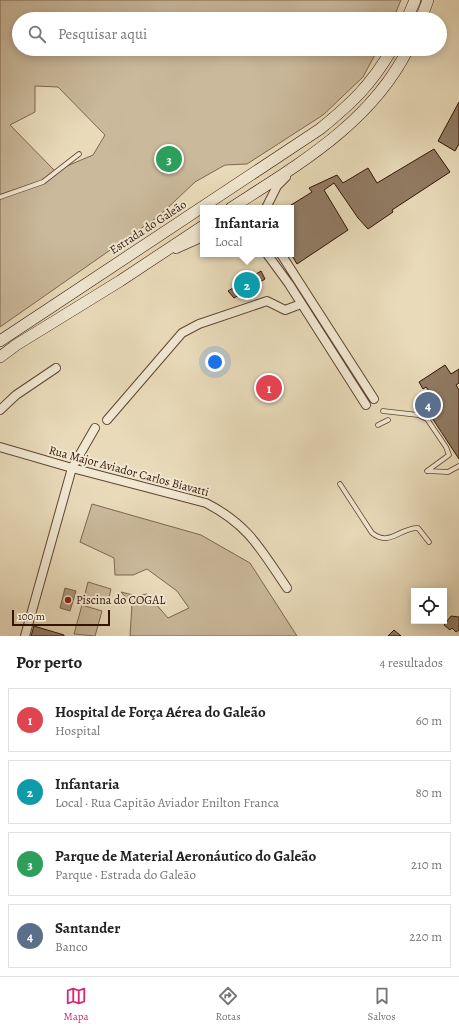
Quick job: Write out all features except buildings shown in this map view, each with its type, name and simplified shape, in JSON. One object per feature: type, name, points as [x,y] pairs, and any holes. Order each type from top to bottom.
[{"type":"main road","points":[[410,12],[415,0]]},
{"type":"main road","points":[[424,12],[428,0]]},
{"type":"main road","name":"Estrada do Galeão","points":[[205,205],[320,129],[364,90],[379,71],[388,56]]},
{"type":"main road","points":[[236,205],[327,145],[360,116],[395,73],[404,56]]},
{"type":"main road","name":"Estrada do Galeão","points":[[0,341],[200,208]]},
{"type":"main road","points":[[0,357],[16,344],[120,281],[200,228]]},
{"type":"street","points":[[268,205],[277,186],[307,159]]},
{"type":"street","points":[[120,281],[182,246],[200,238]]},
{"type":"street","points":[[269,257],[366,405]]},
{"type":"street","points":[[283,257],[374,399]]},
{"type":"street","points":[[107,420],[182,333],[199,324],[267,301],[285,310],[301,304]]},
{"type":"street","points":[[0,410],[16,395],[56,368]]},
{"type":"street","points":[[25,636],[72,468],[95,428]]},
{"type":"street","name":"Rua Major Aviador Carlos Biavatti","points":[[0,447],[72,468],[206,503],[222,511],[248,531],[287,588]]},
{"type":"lane","points":[[0,197],[43,182],[80,154]]},
{"type":"lane","points":[[383,411],[418,415],[427,419],[446,447],[449,455],[427,471],[448,472],[459,466]]},
{"type":"lane","points":[[378,425],[388,420]]},
{"type":"lane","points":[[340,484],[372,533],[379,538],[387,538],[410,528],[418,528],[429,542]]},
{"type":"shaded area","points":[[0,0],[401,0],[396,12],[12,12],[12,56],[374,56],[363,77],[323,115],[247,164],[225,165],[195,182],[159,216],[0,327]],"holes":[[[35,86],[58,87],[105,135],[93,155],[55,171],[10,125],[35,112]]]},
{"type":"shaded area","points":[[92,504],[201,535],[250,563],[297,636],[130,636],[132,604],[121,592],[137,596],[147,594],[168,618],[189,608],[177,591],[147,569],[133,575],[115,575],[114,558],[80,542]]},
{"type":"shaded area","points":[[88,582],[111,589],[107,605],[84,598]]},
{"type":"shaded area","name":"Piscina do COGAL","points":[[65,588],[76,591],[70,611],[60,608]]},
{"type":"shaded area","points":[[82,605],[102,611],[95,636],[74,634]]},
{"type":"place","name":"Parque de Material Aeronáutico do Galeão","points":[[169,159]]},
{"type":"place","name":"Infantaria","points":[[247,285]]},
{"type":"place","name":"Hospital de Força Aérea do Galeão","points":[[269,388]]},
{"type":"place","name":"Santander","points":[[428,405]]},
{"type":"place","name":"Piscina do COGAL","points":[[68,600]]}]
